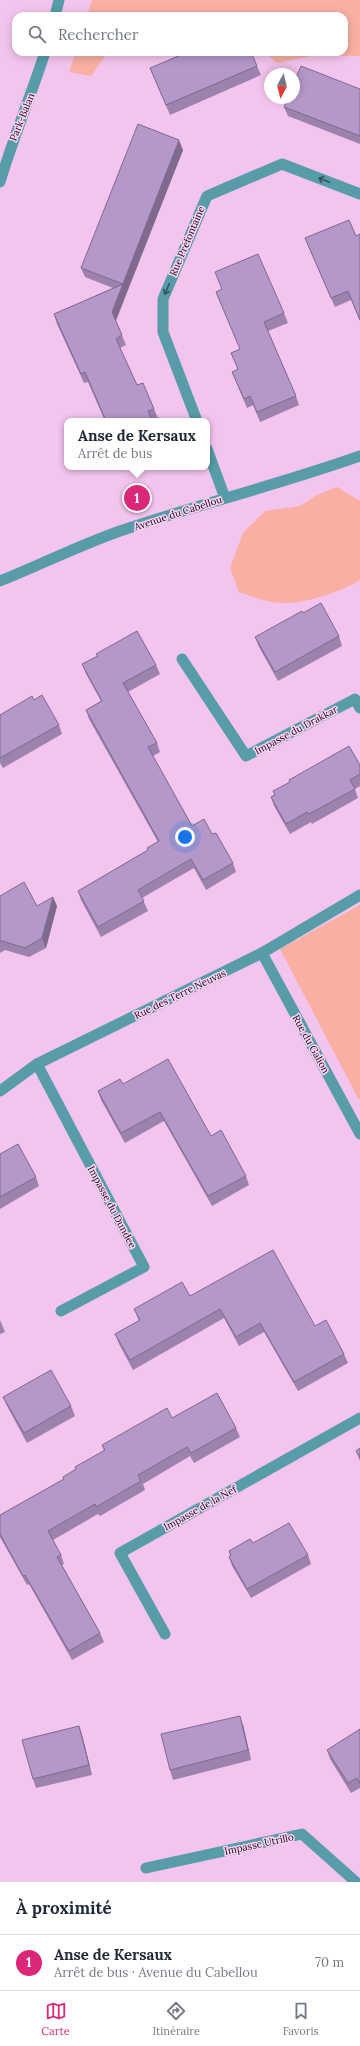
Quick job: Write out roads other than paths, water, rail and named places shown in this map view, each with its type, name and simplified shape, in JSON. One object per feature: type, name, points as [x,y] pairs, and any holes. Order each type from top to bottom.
[{"type":"street","points":[[56,12],[59,0]]},
{"type":"street","name":"Park-Balan","points":[[0,182],[9,149],[33,89],[44,56]]},
{"type":"street","name":"Rue Préfontaine","points":[[195,418],[163,332],[163,299],[206,196],[282,164],[360,194]]},
{"type":"street","name":"Avenue du Cabellou","points":[[0,581],[120,532],[225,498],[305,475],[360,456]]},
{"type":"street","points":[[210,457],[225,498]]},
{"type":"street","name":"Impasse du Drakkar","points":[[182,660],[246,756],[355,699],[360,708]]},
{"type":"street","name":"Rue des Terre Neuvas","points":[[0,1091],[37,1064],[262,953],[360,895]]},
{"type":"street","name":"Rue du Galion","points":[[262,953],[355,1113],[360,1134]]},
{"type":"street","name":"Impasse du Dundee","points":[[37,1064],[144,1267],[62,1311]]},
{"type":"street","name":"Impasse de la Nef","points":[[165,1634],[120,1553],[360,1418]]},
{"type":"street","name":"Impasse Utrillo","points":[[146,1868],[302,1834],[356,1882]]},
{"type":"place","name":"Anse de Kersaux","points":[[137,498]]}]
